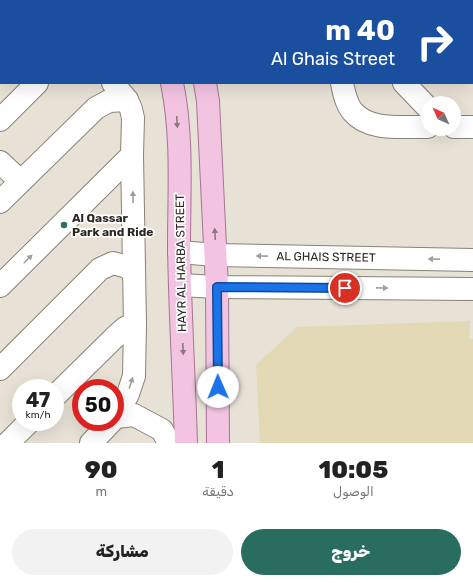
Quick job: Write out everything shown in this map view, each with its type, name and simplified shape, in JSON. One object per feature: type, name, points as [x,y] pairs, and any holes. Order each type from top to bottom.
[{"type":"main road","name":"HAYR AL HARBA STREET","points":[[172,84],[177,106],[179,163],[179,252],[186,443]]},
{"type":"main road","points":[[205,84],[208,101],[216,255],[218,443]]},
{"type":"street","points":[[0,120],[36,84]]},
{"type":"street","points":[[114,84],[127,100],[133,118],[132,155],[135,324],[134,376],[124,401]]},
{"type":"street","points":[[342,84],[348,103],[352,111],[359,118],[378,125],[421,127]]},
{"type":"street","points":[[405,84],[421,101]]},
{"type":"street","points":[[0,201],[96,108],[109,101],[127,100]]},
{"type":"street","points":[[461,127],[473,127]]},
{"type":"street","points":[[0,286],[132,155]]},
{"type":"street","points":[[0,162],[20,181]]},
{"type":"street","name":"AL GHAIS STREET","points":[[179,252],[216,255],[473,260]]},
{"type":"street","points":[[0,369],[100,269],[113,263],[127,267],[134,273]]},
{"type":"street","points":[[180,285],[217,287],[473,289]]},
{"type":"street","points":[[64,387],[125,328],[135,324]]},
{"type":"street","points":[[124,417],[134,415],[162,430],[170,443]]},
{"type":"street","points":[[8,443],[20,431]]},
{"type":"street","points":[[91,443],[102,431]]},
{"type":"sand","points":[[470,321],[469,339],[473,339],[473,443],[260,443],[256,365],[297,327]]},
{"type":"place","name":"Al Qassar Park and Ride","points":[[64,225]]},
{"type":"route","points":[[218,387],[217,287],[345,288]]}]
